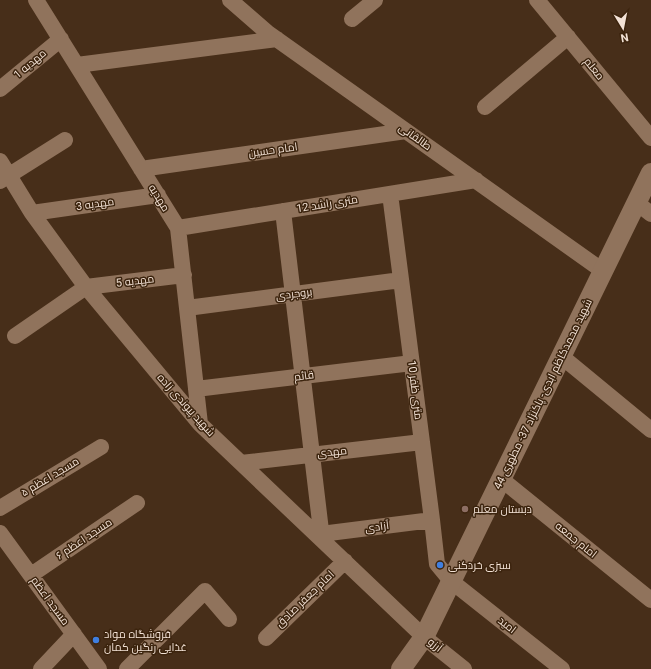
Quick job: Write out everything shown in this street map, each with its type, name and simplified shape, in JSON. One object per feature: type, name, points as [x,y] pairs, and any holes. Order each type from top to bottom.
[{"type":"street","name":"مهدیه","points":[[36,0],[178,228],[200,424]]},
{"type":"street","name":"طالقانی","points":[[230,0],[277,39],[603,271]]},
{"type":"street","points":[[352,19],[375,0]]},
{"type":"street","name":"معلم","points":[[537,0],[651,138]]},
{"type":"street","points":[[485,107],[568,37]]},
{"type":"street","name":"مهدیه 1","points":[[0,89],[61,39]]},
{"type":"street","points":[[77,65],[277,39]]},
{"type":"street","name":"امام حسین","points":[[141,169],[406,131]]},
{"type":"street","points":[[4,178],[65,140]]},
{"type":"street","name":"شهید پیوندی زاده","points":[[0,161],[4,178],[32,213],[86,287],[200,424],[321,536],[424,637]]},
{"type":"street","name":"شهید محمدکاظم ابدی- پاکنژاد 37- مطهری 44","points":[[401,669],[424,637],[603,271],[644,208],[651,173]]},
{"type":"street","name":"12 متری راشد","points":[[178,228],[476,180]]},
{"type":"street","name":"10 متری ظفر","points":[[390,194],[437,564],[451,581]]},
{"type":"street","name":"مهدیه 3","points":[[32,213],[158,195]]},
{"type":"street","points":[[283,211],[321,536]]},
{"type":"street","name":"مهدیه 5","points":[[86,287],[184,275]]},
{"type":"street","name":"بروجردی","points":[[187,308],[401,280]]},
{"type":"street","points":[[15,336],[86,287]]},
{"type":"street","points":[[562,356],[651,430]]},
{"type":"street","name":"قائم","points":[[196,389],[412,362]]},
{"type":"street","name":"مهدی","points":[[241,463],[422,442]]},
{"type":"street","name":"مسجد اعظم ۵","points":[[0,508],[101,447]]},
{"type":"street","name":"امام جمعه","points":[[501,479],[651,600]]},
{"type":"street","name":"مسجد اعظم ۶","points":[[31,575],[137,503]]},
{"type":"street","name":"آزادی","points":[[321,536],[432,520]]},
{"type":"street","name":"مسجد اعظم","points":[[0,533],[99,669]]},
{"type":"street","name":"امام جعفر صادق","points":[[266,638],[345,561]]},
{"type":"street","name":"امید","points":[[451,581],[562,669]]},
{"type":"street","points":[[127,669],[205,591],[229,619]]},
{"type":"street","points":[[41,669],[74,634]]},
{"type":"street","name":"آرزو","points":[[424,637],[464,669]]},
{"type":"place","name":"دبستان معلم","points":[[465,509]]},
{"type":"place","name":"سبزی خردکنی","points":[[440,565]]},
{"type":"place","name":"فروشگاه مواد غذایی رنگین کمان","points":[[96,640]]}]
